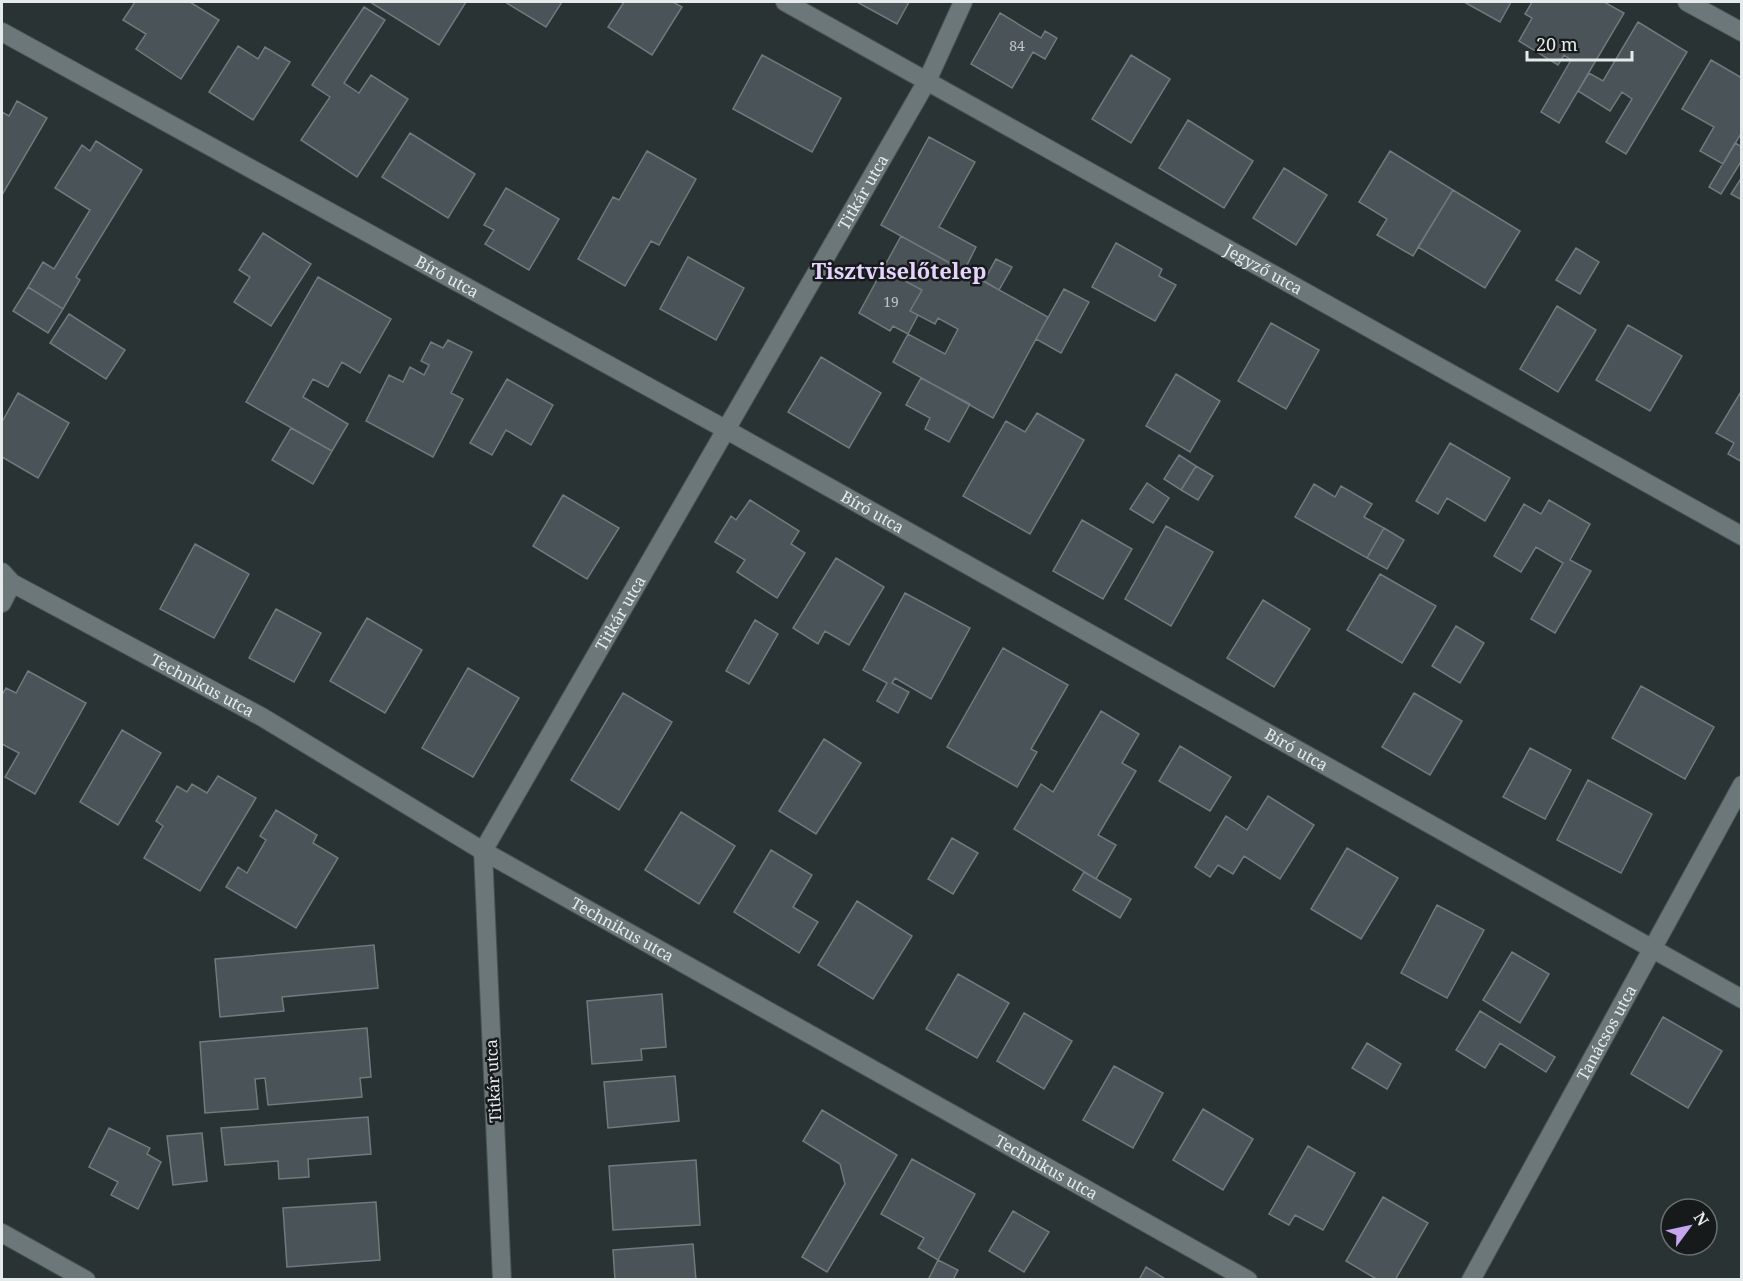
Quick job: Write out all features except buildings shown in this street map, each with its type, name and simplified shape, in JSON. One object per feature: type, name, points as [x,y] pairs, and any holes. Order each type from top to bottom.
[{"type":"street","name":"Jegyző utca","points":[[785,2],[1742,536]]},
{"type":"street","name":"Titkár utca","points":[[502,1280],[483,851],[927,81],[963,2]]},
{"type":"street","points":[[1687,2],[1742,32]]},
{"type":"street","name":"Bíró utca","points":[[2,32],[725,429],[1742,999]]},
{"type":"street","points":[[2,603],[7,578]]},
{"type":"street","name":"Technikus utca","points":[[7,578],[262,717],[483,851],[1248,1280]]},
{"type":"street","name":"Tanácsos utca","points":[[1471,1280],[1742,785]]},
{"type":"street","points":[[2,1233],[86,1280]]},
{"type":"district","name":"Tisztviselőtelep","points":[[899,270]]}]
